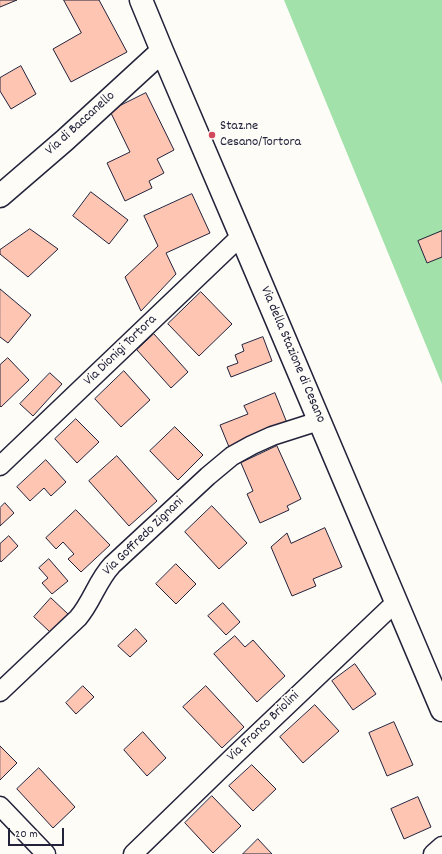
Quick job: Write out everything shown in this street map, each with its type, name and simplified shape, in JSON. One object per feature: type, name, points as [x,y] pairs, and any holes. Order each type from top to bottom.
[{"type":"street","name":"Via della Stazione di Cesano","points":[[141,0],[442,710]]},
{"type":"street","name":"Via di Baccanello","points":[[0,196],[65,140],[162,51]]},
{"type":"street","name":"Via Dionigi Tortora","points":[[0,466],[241,236]]},
{"type":"street","name":"Via Goffredo Zignani","points":[[0,692],[78,618],[90,601],[104,574],[112,564],[208,476],[232,456],[252,445],[283,431],[319,421]]},
{"type":"street","name":"Via Franco Briolini","points":[[133,854],[396,602]]},
{"type":"street","points":[[2,812],[46,854]]},
{"type":"street","points":[[433,854],[442,846]]},
{"type":"green space","points":[[284,0],[442,0],[442,384]]},
{"type":"building","points":[[0,0],[17,0],[0,7]]},
{"type":"building","points":[[64,0],[99,0],[127,52],[71,82],[53,49],[81,33]]},
{"type":"building","points":[[21,66],[36,94],[11,109],[0,91],[0,78]]},
{"type":"building","points":[[146,93],[174,150],[157,159],[164,173],[149,181],[152,188],[125,201],[107,163],[130,152],[110,111]]},
{"type":"building","points":[[91,192],[128,220],[109,244],[73,216]]},
{"type":"building","points":[[192,194],[210,233],[166,253],[176,274],[141,311],[125,277],[158,246],[144,216]]},
{"type":"building","points":[[30,229],[58,249],[28,277],[0,254],[0,250]]},
{"type":"building","points":[[442,231],[442,257],[427,263],[418,241]]},
{"type":"building","points":[[0,289],[31,315],[8,343],[0,337]]},
{"type":"building","points":[[201,292],[232,324],[199,356],[168,324]]},
{"type":"building","points":[[154,334],[188,372],[171,388],[137,350]]},
{"type":"building","points":[[263,337],[272,361],[231,377],[227,367],[238,363],[235,355],[244,351],[242,345]]},
{"type":"building","points":[[8,358],[29,380],[1,407],[0,365]]},
{"type":"building","points":[[124,371],[150,400],[121,427],[95,399]]},
{"type":"building","points":[[50,373],[62,384],[33,416],[20,404]]},
{"type":"building","points":[[275,393],[287,423],[229,447],[220,425],[248,414],[244,406]]},
{"type":"building","points":[[76,419],[99,442],[77,463],[55,439]]},
{"type":"building","points":[[175,427],[203,455],[178,480],[150,451]]},
{"type":"building","points":[[277,446],[301,499],[287,506],[289,510],[260,523],[247,494],[253,491],[241,463]]},
{"type":"building","points":[[117,456],[157,501],[129,526],[89,481]]},
{"type":"building","points":[[46,460],[66,482],[51,496],[44,488],[30,501],[17,487]]},
{"type":"building","points":[[5,503],[14,513],[0,526],[0,508]]},
{"type":"building","points":[[212,506],[247,543],[219,569],[185,532]]},
{"type":"building","points":[[76,510],[110,545],[81,572],[68,559],[74,554],[63,542],[56,549],[46,538]]},
{"type":"building","points":[[325,528],[342,567],[313,579],[316,586],[292,596],[271,547],[287,533],[291,543]]},
{"type":"building","points":[[9,536],[18,546],[1,562],[0,544]]},
{"type":"building","points":[[49,559],[68,581],[52,594],[42,583],[48,578],[39,568]]},
{"type":"building","points":[[176,564],[196,584],[176,604],[156,584]]},
{"type":"building","points":[[51,598],[68,614],[50,632],[34,617]]},
{"type":"building","points":[[223,603],[240,622],[226,635],[208,616]]},
{"type":"building","points":[[136,629],[147,641],[130,657],[118,646]]},
{"type":"building","points":[[235,636],[245,647],[253,640],[285,676],[257,702],[214,654]]},
{"type":"building","points":[[355,664],[376,694],[353,710],[332,681]]},
{"type":"building","points":[[83,686],[94,697],[76,714],[66,703]]},
{"type":"building","points":[[206,686],[244,727],[222,748],[183,707]]},
{"type":"building","points":[[315,705],[339,731],[303,763],[280,737]]},
{"type":"building","points":[[394,722],[413,765],[387,776],[369,733]]},
{"type":"building","points":[[143,732],[166,758],[147,776],[124,750]]},
{"type":"building","points":[[0,746],[17,763],[0,780]]},
{"type":"building","points":[[252,765],[276,789],[253,811],[229,786]]},
{"type":"building","points":[[39,768],[75,807],[53,828],[17,789]]},
{"type":"building","points":[[212,796],[241,826],[213,853],[185,823]]},
{"type":"building","points":[[418,797],[431,827],[404,839],[391,809]]},
{"type":"building","points":[[258,839],[272,854],[243,854]]},
{"type":"place","name":"Staz.ne Cesano/Tortora","points":[[212,135]]}]
